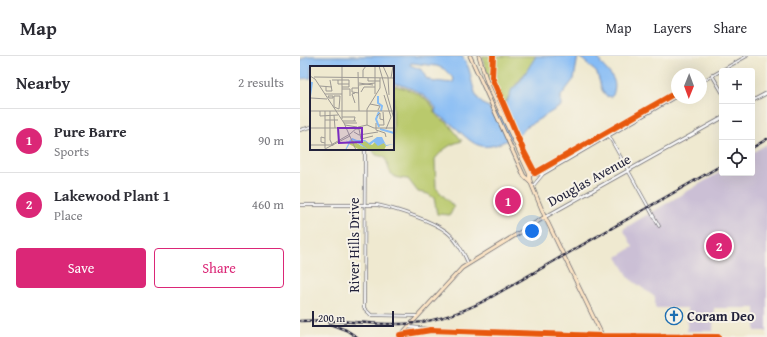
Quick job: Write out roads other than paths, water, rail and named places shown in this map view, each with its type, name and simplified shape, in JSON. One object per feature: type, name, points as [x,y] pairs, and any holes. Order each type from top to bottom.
[{"type":"main road","points":[[470,56],[524,176],[533,187],[545,217],[602,336]]},
{"type":"main road","points":[[479,56],[487,82],[528,173],[530,182]]},
{"type":"main road","name":"Douglas Avenue","points":[[401,335],[450,279],[468,263],[545,217]]},
{"type":"street","points":[[707,78],[747,56]]},
{"type":"street","points":[[712,75],[719,87]]},
{"type":"street","points":[[755,99],[767,92]]},
{"type":"street","points":[[533,187],[543,174],[671,100]]},
{"type":"street","name":"Douglas Avenue","points":[[545,217],[719,120]]},
{"type":"street","points":[[300,130],[310,127]]},
{"type":"street","points":[[609,136],[659,226]]},
{"type":"street","name":"River Hills Drive","points":[[366,150],[364,205],[364,308],[370,315],[417,316]]},
{"type":"street","points":[[528,173],[534,175],[543,174]]},
{"type":"street","points":[[300,205],[364,205],[388,207],[441,228],[452,237],[468,263]]},
{"type":"street","points":[[408,327],[431,330],[602,336],[718,337]]},
{"type":"street","points":[[401,335],[431,330]]},
{"type":"street","points":[[407,337],[408,333]]},
{"type":"water","points":[[307,56],[462,56],[469,69],[475,93],[484,105],[489,107],[492,114],[501,112],[504,109],[512,89],[519,83],[536,56],[578,56],[574,79],[561,96],[561,106],[526,127],[519,134],[498,144],[490,146],[476,144],[438,115],[435,112],[436,108],[432,103],[422,95],[405,86],[394,83],[394,66],[310,66],[310,78],[300,79],[300,60]],"holes":[[[411,63],[437,66],[444,69],[454,79],[453,82],[434,82],[426,78],[422,70],[410,65]]]},
{"type":"water","points":[[579,56],[596,56],[598,58],[614,82],[615,86],[611,97],[606,96],[602,90],[597,73]]},
{"type":"railway","points":[[755,146],[767,139]]},
{"type":"railway","points":[[300,321],[325,320],[376,324],[401,324],[434,320],[466,310],[719,167]]},
{"type":"railway","points":[[330,324],[346,330],[357,337]]},
{"type":"place","name":"Pure Barre","points":[[508,201]]},
{"type":"place","name":"Lakewood Plant 1","points":[[719,246]]},
{"type":"place","name":"Coram Deo","points":[[674,316]]}]
